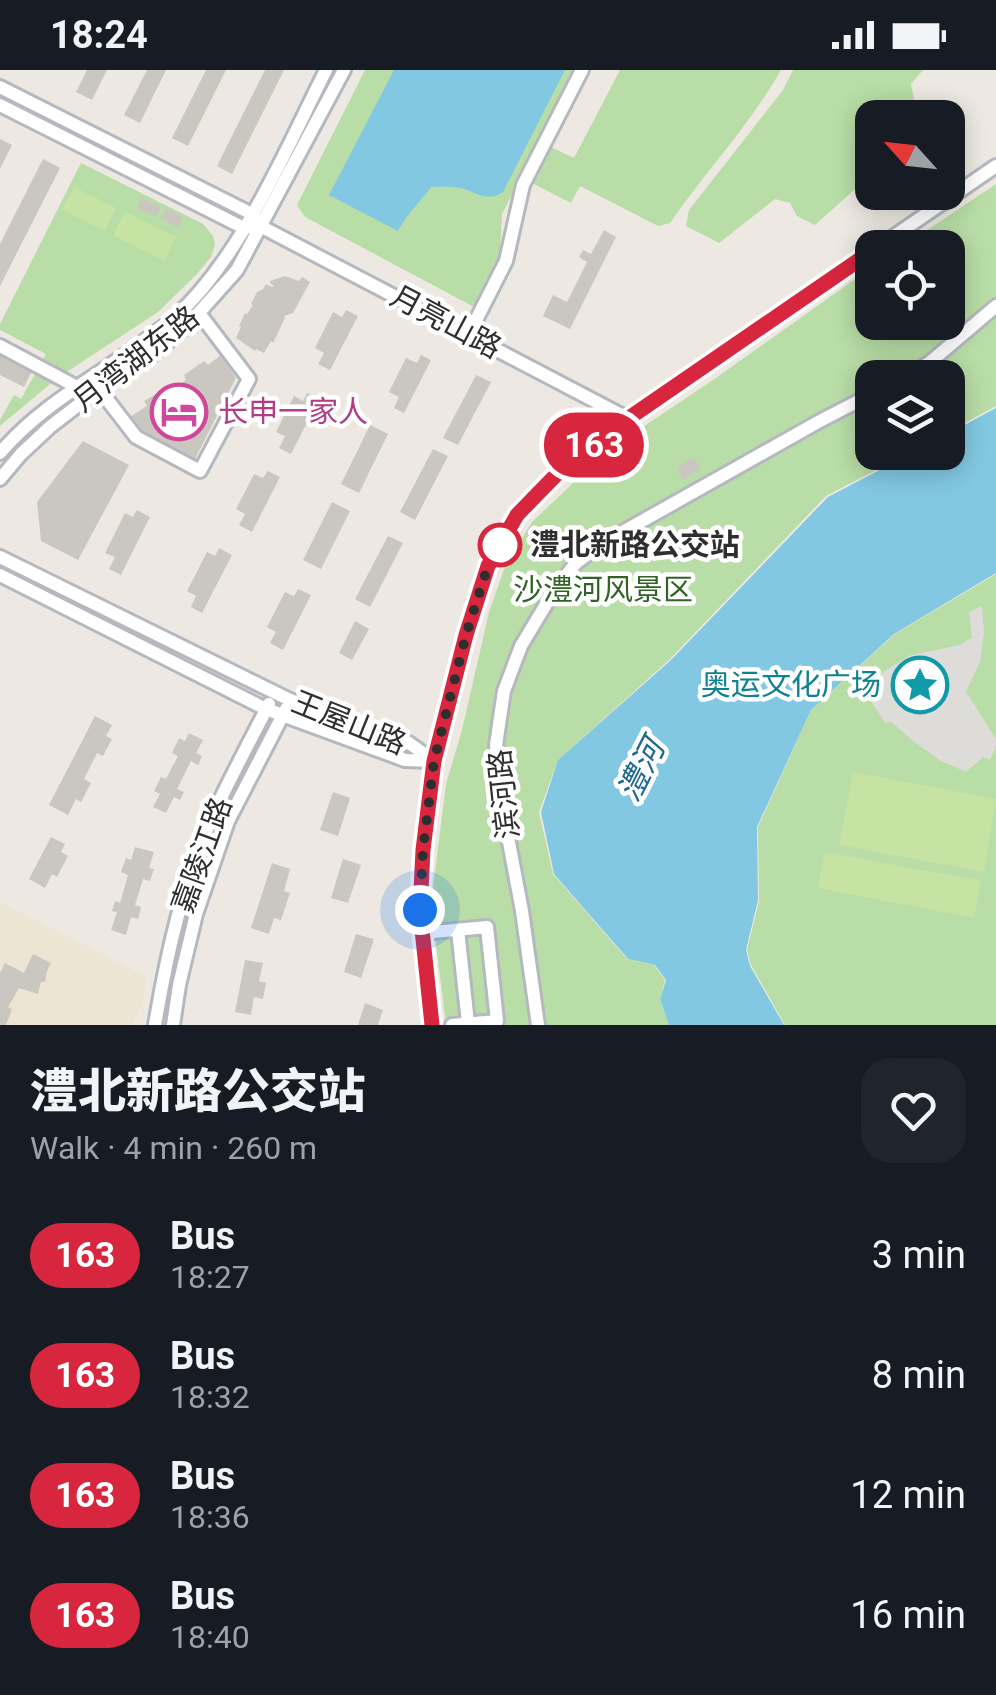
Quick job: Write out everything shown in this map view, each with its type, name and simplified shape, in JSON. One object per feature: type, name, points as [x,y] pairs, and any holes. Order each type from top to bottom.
[{"type":"street","name":"月湾湖东路","points":[[0,453],[60,399],[176,316],[224,261],[326,70]]},
{"type":"street","name":"月湾湖东路","points":[[0,479],[51,426],[152,355],[199,313],[238,270],[344,70]]},
{"type":"street","points":[[469,334],[506,262],[523,186],[582,70]]},
{"type":"street","name":"月亮山路","points":[[0,87],[252,214],[262,227],[629,418]]},
{"type":"street","points":[[0,105],[244,228],[262,227]]},
{"type":"street","points":[[903,230],[996,166]]},
{"type":"street","points":[[432,1025],[420,910],[423,850],[434,761],[488,566],[517,515],[556,475],[629,418],[855,263]]},
{"type":"street","points":[[931,360],[996,306]]},
{"type":"street","points":[[99,389],[136,438],[200,471],[249,380],[199,313]]},
{"type":"street","points":[[0,346],[77,387]]},
{"type":"street","name":"滨河路","points":[[538,1025],[496,746],[504,691],[522,646],[554,591],[576,563],[619,534],[855,403]]},
{"type":"street","name":"王屋山路","points":[[0,557],[274,693],[409,744],[434,761]]},
{"type":"street","name":"王屋山路","points":[[0,575],[266,710],[404,760],[434,761]]},
{"type":"street","name":"嘉陵江路","points":[[155,1025],[165,962],[190,878],[212,818],[274,693]]},
{"type":"street","name":"嘉陵江路","points":[[173,1025],[196,914],[228,821],[290,700]]},
{"type":"street","points":[[422,934],[487,926],[497,1020],[452,1025]]},
{"type":"street","points":[[458,930],[468,1024]]},
{"type":"shaded area","name":"奥运文化广场","points":[[982,606],[980,662],[966,692],[996,739],[996,747],[990,760],[983,757],[966,772],[941,761],[890,721],[885,723],[864,690],[911,655],[960,645],[972,637],[969,612]]},
{"type":"shaded area","points":[[0,902],[146,976],[143,1003],[132,1025],[0,1025]]},
{"type":"green space","points":[[365,70],[575,70],[502,214],[500,254],[474,307],[305,217],[297,205]]},
{"type":"green space","points":[[620,70],[781,70],[756,110],[670,223],[658,226],[580,186],[571,203],[532,183],[551,147],[574,158]]},
{"type":"green space","points":[[793,70],[923,70],[911,84],[914,100],[855,100],[855,189],[815,225],[797,216],[790,203],[775,199],[719,243],[686,226],[689,210],[783,90]]},
{"type":"green space","points":[[81,163],[203,224],[215,245],[211,257],[196,275],[158,312],[56,379],[0,426],[14,395],[21,399],[46,354],[0,330],[0,324]]},
{"type":"green space","name":"沙澧河风景区","points":[[996,184],[996,406],[965,423],[965,360],[855,360],[855,470],[876,470],[826,496],[670,659],[558,760],[539,812],[553,874],[627,959],[654,965],[665,980],[660,999],[669,1025],[446,1025],[431,904],[446,784],[489,612],[506,564],[532,522],[607,451],[855,279],[855,340],[965,340],[965,230],[927,230],[957,210],[965,210],[965,205]]},
{"type":"green space","points":[[74,187],[116,208],[104,231],[62,210]]},
{"type":"green space","points":[[125,212],[176,237],[164,261],[113,235]]},
{"type":"green space","points":[[996,574],[996,1025],[785,1025],[751,965],[747,950],[759,901],[758,827],[811,710],[895,634]]},
{"type":"green space","points":[[853,772],[996,799],[984,872],[839,845]]},
{"type":"green space","points":[[825,852],[981,881],[974,918],[818,888]]},
{"type":"water","points":[[394,70],[565,70],[503,192],[488,197],[460,188],[431,187],[398,231],[329,195]]},
{"type":"water","name":"澧河","points":[[996,408],[996,573],[894,634],[811,710],[757,827],[758,900],[746,950],[750,966],[784,1025],[669,1025],[660,999],[666,980],[655,965],[628,959],[554,874],[541,812],[558,760],[671,660],[828,497],[880,470],[965,470],[965,425]]},
{"type":"building","points":[[87,70],[107,70],[92,100],[76,92]]},
{"type":"building","points":[[147,70],[166,70],[140,123],[124,115]]},
{"type":"building","points":[[206,70],[226,70],[188,146],[172,138]]},
{"type":"building","points":[[265,70],[284,70],[232,174],[217,166]]},
{"type":"building","points":[[0,139],[12,145],[0,169]]},
{"type":"building","points":[[43,159],[60,168],[0,286],[0,244]]},
{"type":"building","points":[[142,198],[161,207],[156,217],[137,208]]},
{"type":"building","points":[[165,209],[183,217],[178,227],[160,219]]},
{"type":"building","points":[[604,230],[616,237],[570,329],[543,316],[553,295],[567,302],[587,262],[579,257],[583,250],[591,254]]},
{"type":"building","points":[[285,276],[310,282],[293,313],[284,316],[273,343],[264,353],[255,351],[236,338],[239,326],[257,292],[266,284],[274,286],[270,281]]},
{"type":"building","points":[[346,310],[358,316],[330,370],[318,364],[324,353],[315,348],[333,312],[342,317]]},
{"type":"building","points":[[0,355],[32,371],[24,387],[0,375]]},
{"type":"building","name":"长申一家人","points":[[221,355],[236,378],[193,463],[142,437],[130,417],[147,406],[144,401],[165,389],[167,393],[186,380],[184,375]]},
{"type":"building","points":[[421,355],[431,360],[404,413],[394,408],[399,397],[389,392],[406,358],[417,363]]},
{"type":"building","points":[[476,375],[491,382],[458,445],[443,438]]},
{"type":"building","points":[[307,393],[319,399],[291,454],[279,448],[285,436],[276,432],[294,396],[303,401]]},
{"type":"building","points":[[370,425],[388,434],[359,493],[341,484]]},
{"type":"building","points":[[83,441],[129,465],[78,560],[41,541],[37,502]]},
{"type":"building","points":[[433,449],[448,456],[415,520],[400,512]]},
{"type":"building","points":[[694,457],[701,469],[683,480],[676,468]]},
{"type":"building","points":[[268,471],[280,477],[252,532],[239,525],[245,514],[236,509],[254,474],[263,478]]},
{"type":"building","points":[[332,502],[350,511],[321,569],[303,560]]},
{"type":"building","points":[[137,510],[150,517],[121,575],[109,569],[115,557],[105,553],[125,513],[133,517]]},
{"type":"building","points":[[388,536],[403,543],[370,607],[355,599]]},
{"type":"building","points":[[219,548],[232,555],[202,613],[191,607],[196,596],[187,591],[207,552],[215,556]]},
{"type":"building","points":[[298,589],[311,595],[283,650],[270,643],[276,632],[267,627],[285,592],[294,596]]},
{"type":"building","points":[[355,621],[369,629],[352,660],[339,653]]},
{"type":"building","points":[[95,716],[112,725],[106,736],[112,739],[103,756],[97,753],[84,779],[91,783],[68,815],[49,805]]},
{"type":"building","points":[[189,733],[203,740],[196,753],[202,756],[198,765],[191,761],[177,789],[184,792],[180,800],[174,797],[166,813],[153,807],[160,794],[154,791],[161,777],[166,779],[178,756],[172,753],[179,738],[185,741]]},
{"type":"building","points":[[333,792],[350,798],[338,836],[320,830]]},
{"type":"building","points":[[51,837],[65,844],[61,852],[68,856],[57,877],[52,874],[45,888],[29,879]]},
{"type":"building","points":[[135,847],[154,852],[149,868],[154,869],[150,881],[143,879],[135,905],[141,907],[138,919],[131,917],[126,935],[111,930],[117,912],[112,911],[115,901],[120,903],[128,875],[121,872]]},
{"type":"building","points":[[343,859],[361,865],[348,903],[331,898]]},
{"type":"building","points":[[272,863],[290,869],[284,891],[290,893],[281,920],[274,918],[269,934],[251,928]]},
{"type":"building","points":[[356,934],[374,939],[361,978],[344,972]]},
{"type":"building","points":[[33,954],[51,963],[45,982],[41,982],[38,994],[19,988],[8,1007],[12,1009],[6,1025],[0,1025],[0,973],[5,963],[24,973]]},
{"type":"building","points":[[245,960],[263,963],[259,981],[266,983],[263,999],[254,997],[251,1015],[235,1012]]},
{"type":"building","points":[[365,1003],[383,1010],[378,1025],[358,1025]]},
{"type":"bus line","name":"163","points":[[432,1025],[420,910],[423,850],[434,761],[488,566],[517,515],[556,475],[629,418],[855,263]]},
{"type":"place","name":"长申一家人","points":[[179,412]]},
{"type":"place","name":"澧北新路公交站","points":[[500,545]]},
{"type":"place","name":"奥运文化广场","points":[[920,685]]},
{"type":"route","points":[[420,910],[434,761],[466,635],[488,566],[502,541],[500,545]]}]
